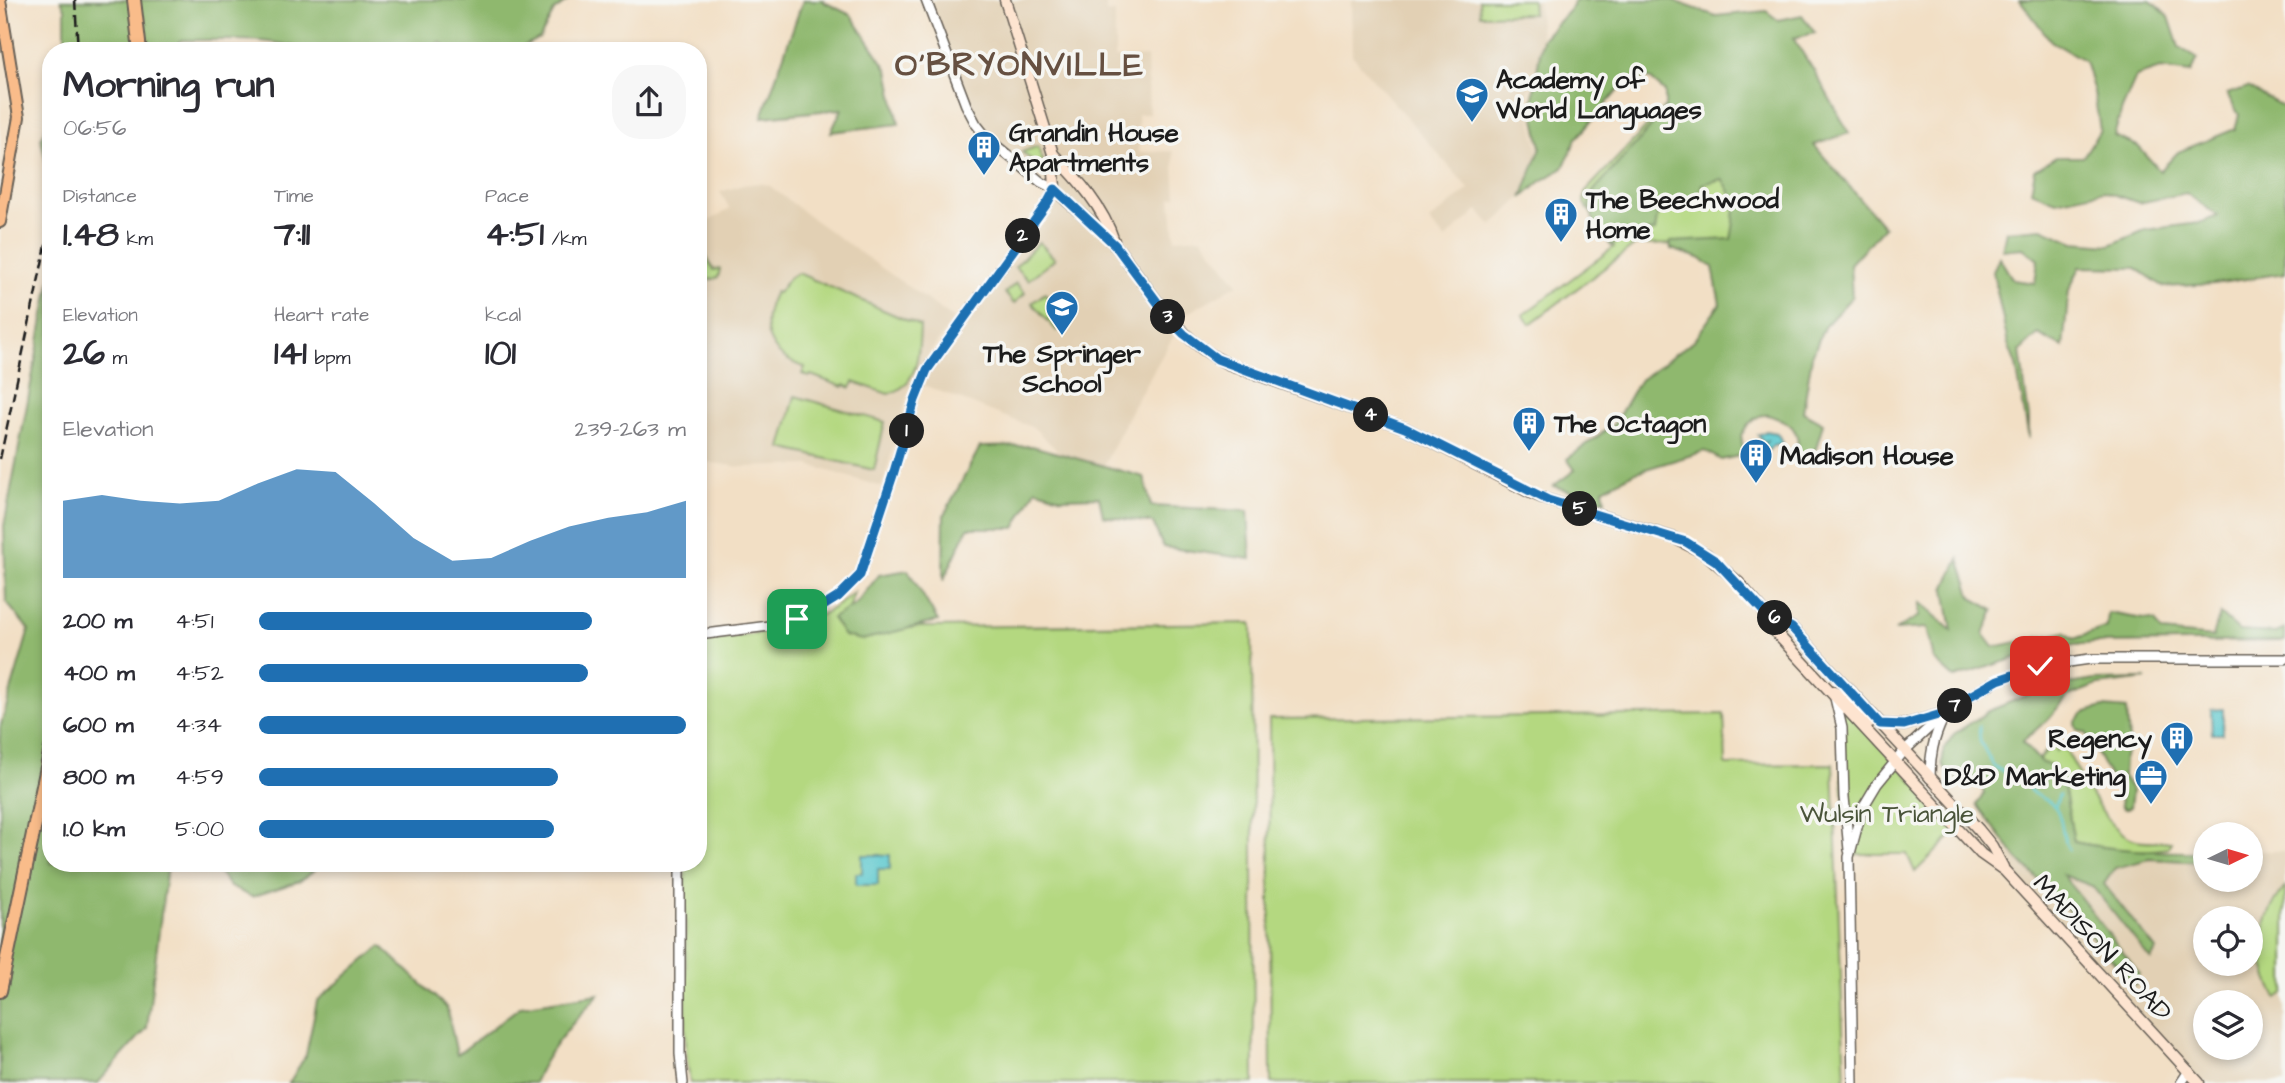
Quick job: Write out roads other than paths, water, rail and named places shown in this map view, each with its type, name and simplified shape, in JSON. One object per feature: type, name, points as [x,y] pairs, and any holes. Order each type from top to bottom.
[{"type":"highway","points":[[134,0],[140,42]]},
{"type":"highway","points":[[139,31],[142,0]]},
{"type":"highway","points":[[0,991],[42,791]]},
{"type":"main road","points":[[0,0],[19,117],[0,222]]},
{"type":"main road","name":"MADISON ROAD","points":[[1005,0],[1053,154],[1055,189],[1115,245],[1172,322],[1184,334],[1217,359],[1405,428],[1548,500],[1686,542],[1716,561],[1765,613],[1777,634],[1816,678],[1981,854],[2005,871],[2199,1083]]},
{"type":"main road","name":"MADISON ROAD","points":[[1053,154],[1073,174],[1107,221],[1115,245]]},
{"type":"main road","name":"MADISON ROAD","points":[[1765,613],[1792,628],[1979,830],[1992,846],[2005,871]]},
{"type":"main road","points":[[1816,678],[1855,708],[1896,750],[1904,751]]},
{"type":"main road","points":[[1880,724],[1904,725],[1945,713]]},
{"type":"street","points":[[707,634],[769,626],[797,619],[838,597],[860,575],[927,370],[1055,189],[1041,182],[988,139],[975,124],[926,0]]},
{"type":"street","points":[[1849,857],[1866,800],[1904,751],[1945,713],[1998,680],[2040,666],[2090,659],[2285,659]]},
{"type":"street","points":[[1835,698],[1842,729],[1849,857],[1853,1083]]},
{"type":"street","points":[[1930,778],[1930,755],[1934,737],[1945,713]]},
{"type":"street","points":[[680,872],[680,1054],[683,1083]]},
{"type":"street","points":[[2181,1083],[2189,1072]]},
{"type":"water","points":[[1766,431],[1777,433],[1783,443],[1773,445],[1769,450],[1765,449],[1764,445],[1768,440],[1764,442],[1758,435]]},
{"type":"water","points":[[2223,709],[2223,734],[2212,734],[2211,710]]},
{"type":"water","points":[[862,855],[890,855],[890,869],[878,869],[878,885],[856,885],[856,873],[862,873]]},
{"type":"waterway","points":[[1979,726],[1980,741],[1994,767],[2026,782],[2035,795],[2058,811],[2069,849]]},
{"type":"waterway","points":[[2055,807],[2059,795]]},
{"type":"railway","points":[[75,0],[77,42]]},
{"type":"railway","points":[[0,459],[42,264]]},
{"type":"place","name":"Academy of World Languages","points":[[1472,124]]},
{"type":"place","name":"Grandin House Apartments","points":[[984,177]]},
{"type":"place","name":"The Beechwood Home","points":[[1561,244]]},
{"type":"place","name":"The Springer School","points":[[1062,337]]},
{"type":"place","name":"The Octagon","points":[[1529,453]]},
{"type":"place","name":"Madison House","points":[[1756,485]]},
{"type":"place","name":"Regency","points":[[2177,768]]},
{"type":"place","name":"D&D Marketing","points":[[2151,806]]},
{"type":"district","name":"O’BRYONVILLE","points":[[1020,63]]},
{"type":"park label","name":"Wulsin Triangle","points":[[1887,813]]}]
